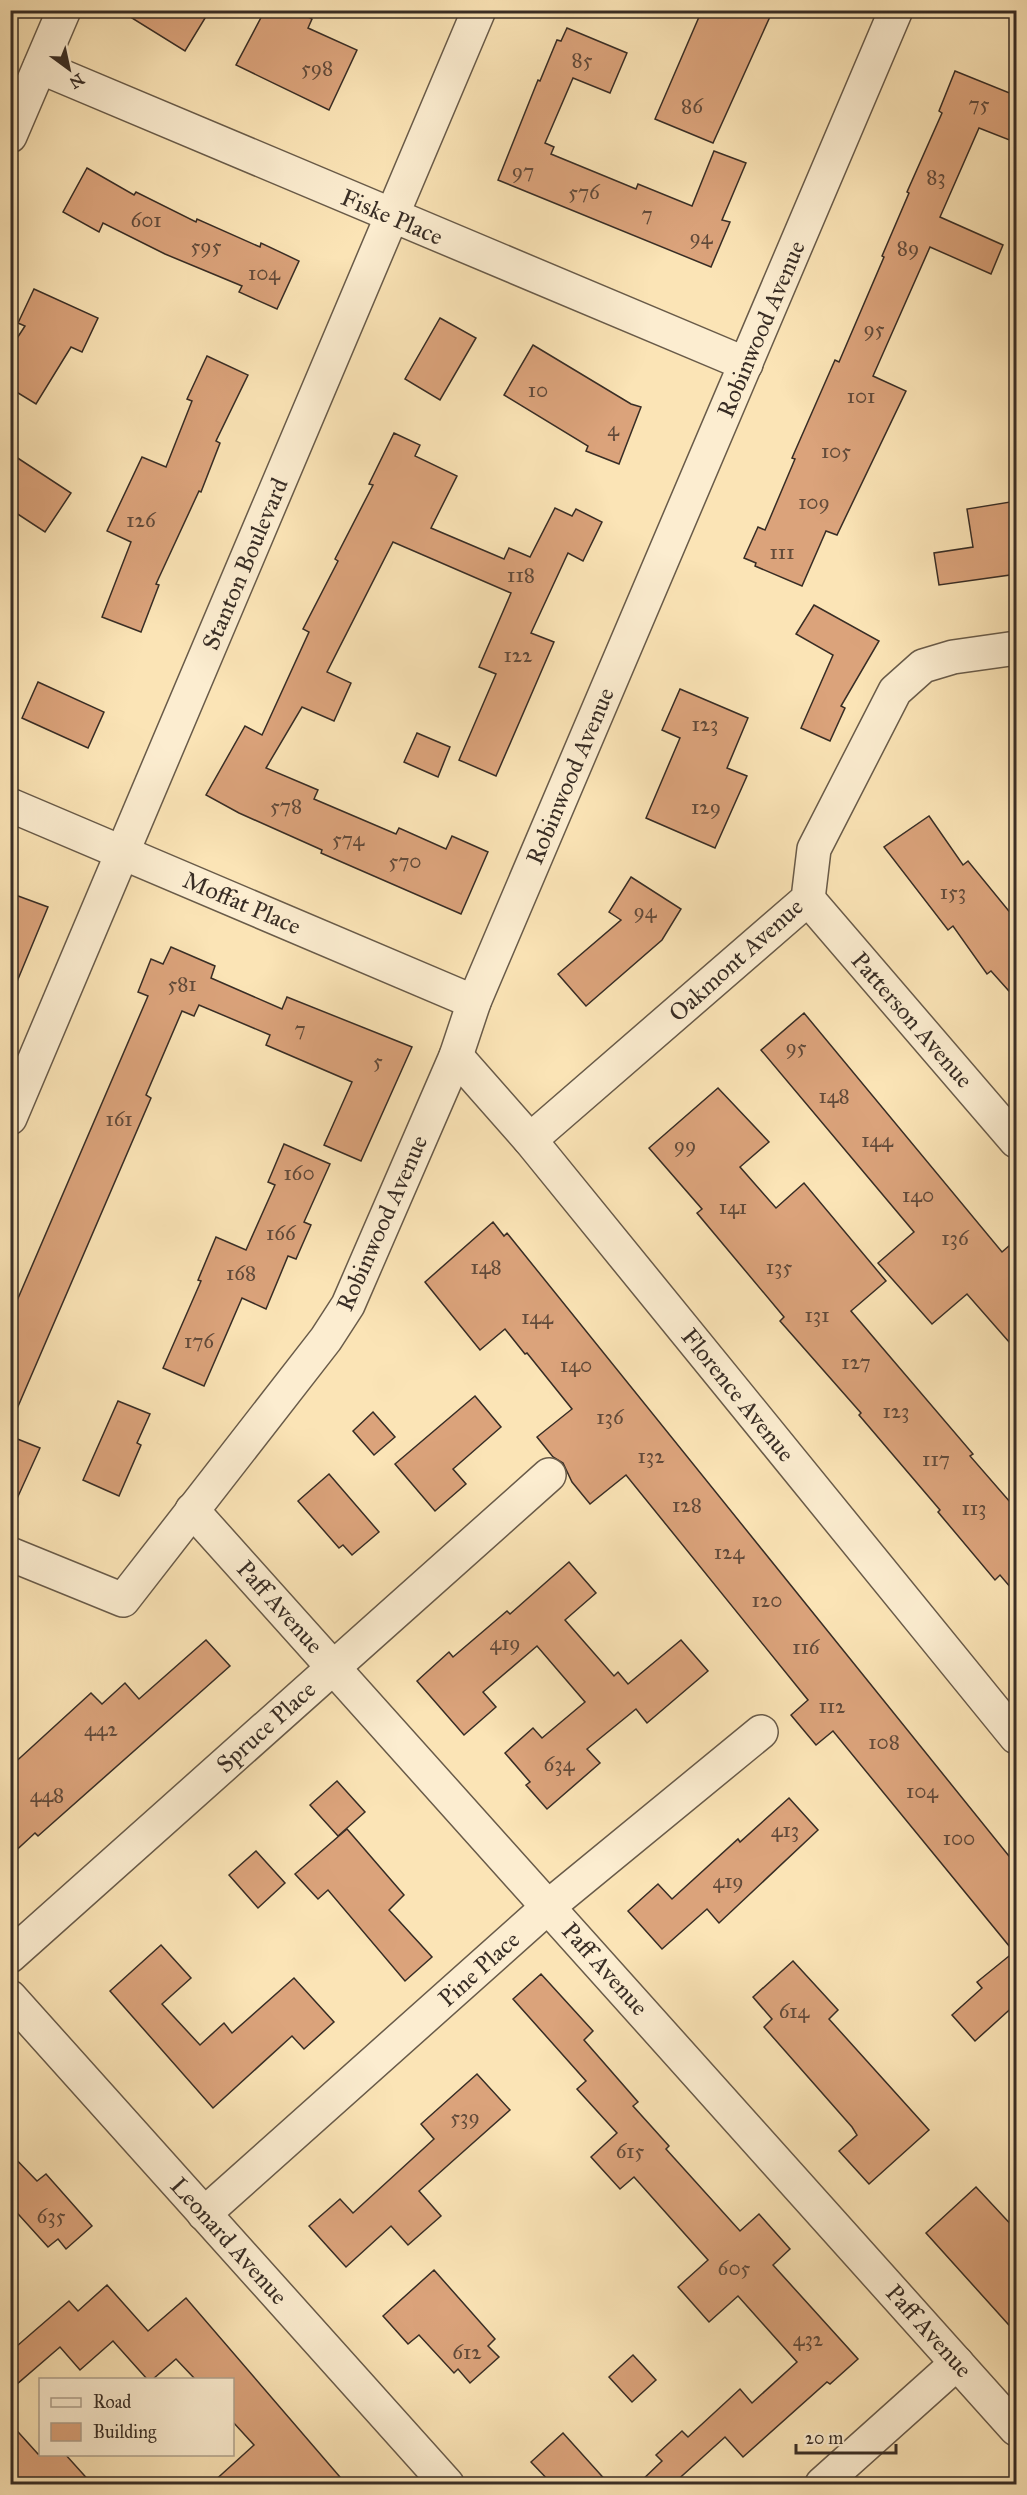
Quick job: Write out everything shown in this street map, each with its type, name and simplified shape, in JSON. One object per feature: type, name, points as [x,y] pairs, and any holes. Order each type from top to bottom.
[{"type":"street","points":[[10,136],[64,10]]},
{"type":"street","name":"Stanton Boulevard","points":[[10,1118],[479,10]]},
{"type":"street","name":"Robinwood Avenue","points":[[10,1554],[123,1600],[326,1340],[348,1305],[456,1056],[474,1002],[896,10]]},
{"type":"street","name":"Fiske Place","points":[[40,68],[746,364]]},
{"type":"street","name":"Oakmont Avenue","points":[[530,1140],[808,899],[814,849],[895,691],[923,666],[953,657],[1017,648]]},
{"type":"street","name":"Moffat Place","points":[[10,805],[474,1002]]},
{"type":"street","name":"Patterson Avenue","points":[[808,899],[1017,1142]]},
{"type":"street","name":"Florence Avenue","points":[[456,1056],[530,1140],[1017,1737]]},
{"type":"street","name":"Spruce Place","points":[[10,1956],[549,1474]]},
{"type":"street","name":"Paff Avenue","points":[[192,1510],[1017,2429]]},
{"type":"street","name":"Pine Place","points":[[204,2214],[549,1906],[761,1732]]},
{"type":"street","name":"Leonard Avenue","points":[[10,1997],[447,2484]]},
{"type":"street","points":[[822,2484],[957,2363]]},
{"type":"building","points":[[119,10],[210,10],[185,51]]},
{"type":"building","points":[[265,10],[296,10],[312,19],[308,28],[357,50],[329,110],[236,65]]},
{"type":"building","points":[[702,10],[773,10],[713,143],[655,119]]},
{"type":"building","points":[[567,28],[627,53],[610,93],[573,78],[545,143],[554,147],[551,154],[636,189],[638,184],[692,206],[714,151],[746,163],[722,220],[730,222],[711,267],[498,180],[538,80],[540,81],[557,40],[561,41]]},
{"type":"building","points":[[955,71],[1017,96],[1017,143],[979,128],[940,217],[1003,245],[991,274],[930,247],[873,376],[906,391],[837,535],[826,531],[802,586],[755,566],[756,563],[744,558],[758,527],[765,530],[795,459],[792,458],[835,360],[839,362],[884,257],[882,256],[909,193],[907,192],[942,113],[939,111]]},
{"type":"building","points":[[87,168],[134,195],[136,192],[196,222],[197,219],[260,247],[261,243],[299,261],[277,309],[239,292],[242,286],[165,254],[103,223],[99,232],[63,212]]},
{"type":"building","points":[[34,289],[98,318],[82,352],[71,347],[36,404],[10,388],[10,349],[25,326],[18,323]]},
{"type":"building","points":[[440,318],[476,338],[440,400],[405,379]]},
{"type":"building","points":[[533,345],[631,404],[641,407],[619,464],[586,451],[588,446],[504,395]]},
{"type":"building","points":[[207,356],[248,375],[216,441],[220,443],[201,492],[199,491],[156,584],[159,585],[141,632],[102,617],[131,542],[107,531],[142,457],[166,467],[192,401],[187,399]]},
{"type":"building","points":[[394,433],[420,445],[415,456],[457,476],[431,528],[504,559],[509,548],[530,557],[555,508],[572,516],[576,509],[602,522],[583,561],[568,553],[531,633],[554,642],[496,776],[459,760],[496,674],[479,667],[511,593],[393,542],[327,672],[351,683],[334,721],[302,707],[266,768],[318,790],[314,799],[396,834],[399,828],[446,849],[452,836],[488,852],[461,914],[321,853],[322,850],[239,813],[206,795],[245,726],[262,735],[309,632],[303,629],[338,561],[335,559],[373,485],[369,484]]},
{"type":"building","points":[[10,453],[71,493],[45,532],[10,509]]},
{"type":"building","points":[[1010,502],[1017,546],[1017,574],[939,585],[934,553],[973,547],[967,509]]},
{"type":"building","points":[[814,605],[879,641],[841,706],[845,708],[830,741],[801,728],[833,655],[796,634]]},
{"type":"building","points":[[38,682],[104,712],[88,748],[22,718]]},
{"type":"building","points":[[680,689],[748,718],[727,768],[747,776],[715,848],[646,818],[680,738],[662,730]]},
{"type":"building","points":[[417,733],[450,747],[438,777],[404,762]]},
{"type":"building","points":[[929,816],[963,865],[968,861],[1017,921],[1017,1000],[991,971],[987,974],[953,926],[948,930],[884,847]]},
{"type":"building","points":[[631,877],[681,909],[662,940],[586,1006],[558,974],[621,920],[609,912]]},
{"type":"building","points":[[10,893],[48,907],[11,996],[10,996]]},
{"type":"building","points":[[171,947],[215,966],[211,978],[282,1009],[287,997],[412,1047],[361,1161],[324,1145],[352,1082],[266,1045],[270,1035],[199,1005],[194,1016],[182,1011],[146,1095],[151,1098],[10,1425],[10,1317],[148,996],[138,992],[151,959],[163,964]]},
{"type":"building","points":[[804,1013],[1002,1252],[1017,1239],[1017,1351],[967,1294],[932,1324],[878,1263],[914,1232],[761,1050]]},
{"type":"building","points":[[718,1088],[769,1142],[740,1167],[776,1208],[804,1183],[886,1281],[851,1311],[973,1454],[970,1456],[1017,1510],[1017,1595],[1000,1575],[995,1580],[938,1512],[940,1510],[859,1415],[861,1413],[780,1321],[784,1317],[697,1213],[702,1209],[649,1148]]},
{"type":"building","points":[[284,1144],[330,1164],[304,1222],[311,1225],[296,1259],[288,1256],[266,1309],[242,1298],[204,1386],[163,1368],[201,1281],[198,1280],[216,1237],[246,1250],[275,1185],[268,1182]]},
{"type":"building","points":[[493,1222],[504,1236],[507,1233],[1017,1866],[1017,2003],[975,2041],[952,2015],[982,1988],[977,1982],[1014,1952],[833,1731],[816,1745],[791,1715],[808,1700],[626,1475],[590,1504],[572,1482],[563,1463],[553,1457],[537,1437],[572,1409],[527,1353],[525,1354],[505,1329],[480,1350],[425,1282]]},
{"type":"building","points":[[475,1396],[501,1427],[453,1469],[466,1484],[435,1511],[395,1464]]},
{"type":"building","points":[[118,1401],[150,1414],[137,1443],[141,1445],[119,1496],[83,1480]]},
{"type":"building","points":[[373,1412],[395,1437],[374,1455],[353,1431]]},
{"type":"building","points":[[10,1436],[40,1448],[10,1514]]},
{"type":"building","points":[[329,1474],[379,1532],[352,1555],[343,1545],[339,1548],[298,1501]]},
{"type":"building","points":[[569,1562],[596,1593],[565,1620],[614,1676],[618,1672],[628,1684],[681,1640],[708,1671],[647,1723],[636,1709],[587,1749],[600,1763],[547,1809],[526,1785],[530,1782],[505,1753],[533,1728],[542,1738],[585,1702],[537,1646],[483,1692],[496,1707],[464,1735],[417,1681],[449,1652],[453,1657],[507,1611],[510,1614]]},
{"type":"building","points":[[206,1640],[230,1666],[38,1836],[35,1833],[10,1856],[10,1767],[91,1693],[102,1704],[125,1683],[139,1699]]},
{"type":"building","points":[[337,1781],[365,1812],[338,1836],[310,1805]]},
{"type":"building","points":[[789,1798],[818,1830],[719,1923],[707,1909],[662,1949],[628,1911],[658,1884],[672,1899],[738,1839],[740,1842]]},
{"type":"building","points":[[347,1829],[404,1895],[389,1910],[432,1957],[405,1981],[328,1890],[318,1899],[295,1874]]},
{"type":"building","points":[[256,1851],[285,1883],[258,1908],[229,1875]]},
{"type":"building","points":[[161,1945],[191,1978],[162,2004],[200,2045],[224,2023],[232,2033],[294,1978],[334,2022],[304,2049],[292,2036],[213,2108],[110,1991]]},
{"type":"building","points":[[793,1961],[838,2010],[829,2019],[929,2130],[869,2184],[839,2151],[857,2135],[764,2027],[772,2019],[753,1997]]},
{"type":"building","points":[[541,1974],[593,2031],[584,2040],[638,2102],[633,2106],[669,2146],[666,2149],[740,2231],[759,2214],[790,2249],[773,2265],[858,2359],[830,2384],[827,2382],[743,2457],[725,2437],[673,2484],[638,2484],[662,2461],[656,2455],[682,2431],[688,2437],[740,2389],[752,2403],[797,2362],[738,2296],[709,2322],[678,2287],[708,2260],[634,2177],[620,2189],[591,2157],[617,2133],[577,2089],[586,2081],[513,1999]]},
{"type":"building","points":[[477,2074],[510,2110],[419,2191],[441,2216],[408,2245],[391,2226],[346,2267],[309,2226],[340,2199],[353,2213],[434,2139],[421,2124]]},
{"type":"building","points":[[10,2153],[37,2181],[46,2174],[92,2226],[66,2249],[58,2239],[48,2247],[10,2205]]},
{"type":"building","points":[[976,2187],[1017,2231],[1017,2334],[926,2233]]},
{"type":"building","points":[[434,2270],[495,2339],[488,2346],[499,2357],[470,2383],[458,2369],[454,2373],[419,2335],[408,2344],[383,2316]]},
{"type":"building","points":[[107,2285],[148,2331],[186,2298],[346,2484],[211,2484],[254,2445],[234,2423],[234,2378],[194,2378],[176,2359],[154,2378],[146,2378],[113,2341],[80,2370],[60,2347],[10,2390],[10,2352],[69,2301],[78,2311]]},
{"type":"building","points":[[633,2355],[656,2380],[632,2402],[609,2377]]},
{"type":"building","points":[[10,2423],[39,2456],[67,2456],[92,2484],[10,2484]]},
{"type":"building","points":[[563,2433],[609,2484],[552,2484],[531,2462]]}]
